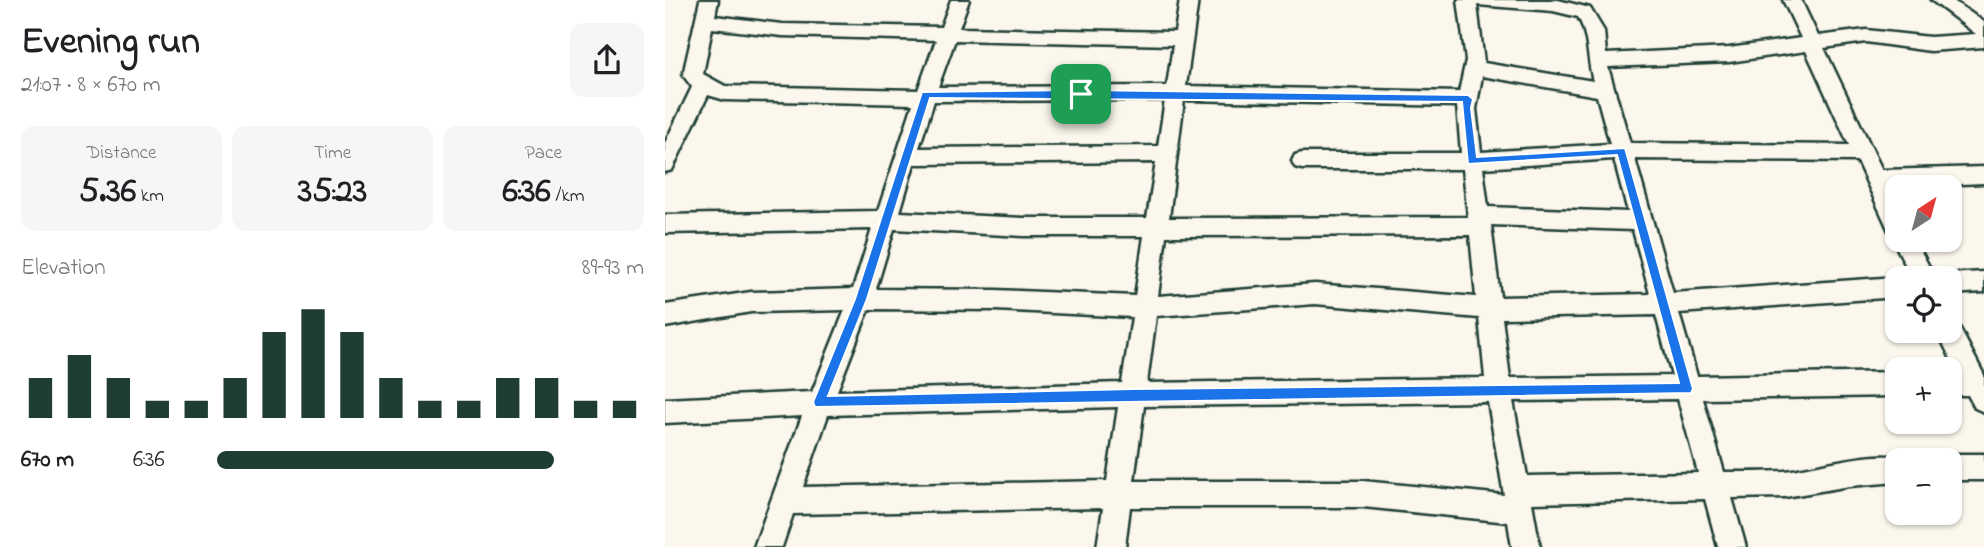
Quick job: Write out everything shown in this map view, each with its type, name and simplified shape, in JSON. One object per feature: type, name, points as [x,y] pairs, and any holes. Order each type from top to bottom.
[{"type":"street","points":[[709,0],[693,75],[703,85],[725,93],[926,96],[1175,93],[1468,99]]},
{"type":"street","points":[[768,547],[820,402],[861,299],[906,156],[960,0]]},
{"type":"street","points":[[1111,547],[1189,0]]},
{"type":"street","points":[[1467,0],[1475,60],[1466,108],[1499,391],[1526,547]]},
{"type":"street","points":[[1480,0],[1553,5],[1584,12],[1595,31],[1597,61],[1732,547]]},
{"type":"street","points":[[1792,0],[1885,200]]},
{"type":"street","points":[[1940,0],[1984,31]]},
{"type":"street","points":[[705,21],[782,30],[1183,39]]},
{"type":"street","points":[[1597,61],[1729,55],[1866,36],[1930,44],[1984,40]]},
{"type":"street","points":[[1474,68],[1605,90]]},
{"type":"street","points":[[665,164],[703,85]]},
{"type":"street","points":[[1302,161],[1472,162],[1621,151],[1863,153]]},
{"type":"street","points":[[906,156],[1166,153]]},
{"type":"street","points":[[1875,179],[1984,175]]},
{"type":"street","points":[[665,224],[886,220],[1024,227],[1155,227],[1640,221]]},
{"type":"street","points":[[1962,283],[1984,282]]},
{"type":"street","points":[[665,316],[751,302],[861,299],[995,300],[1144,307],[1315,294],[1489,308],[1663,304],[1885,288]]},
{"type":"street","points":[[1955,343],[1980,391]]},
{"type":"street","points":[[665,411],[820,402],[1132,395],[1885,384]]},
{"type":"street","points":[[1962,386],[1980,391]]},
{"type":"street","points":[[1962,467],[1984,467]]},
{"type":"street","points":[[785,501],[1363,494],[1517,500],[1785,484],[1885,470]]},
{"type":"route","points":[[1175,93],[1468,99],[1466,108],[1472,162],[1621,151],[1687,389],[1132,395],[820,402],[861,299],[926,94],[1081,94],[1175,93]]}]
